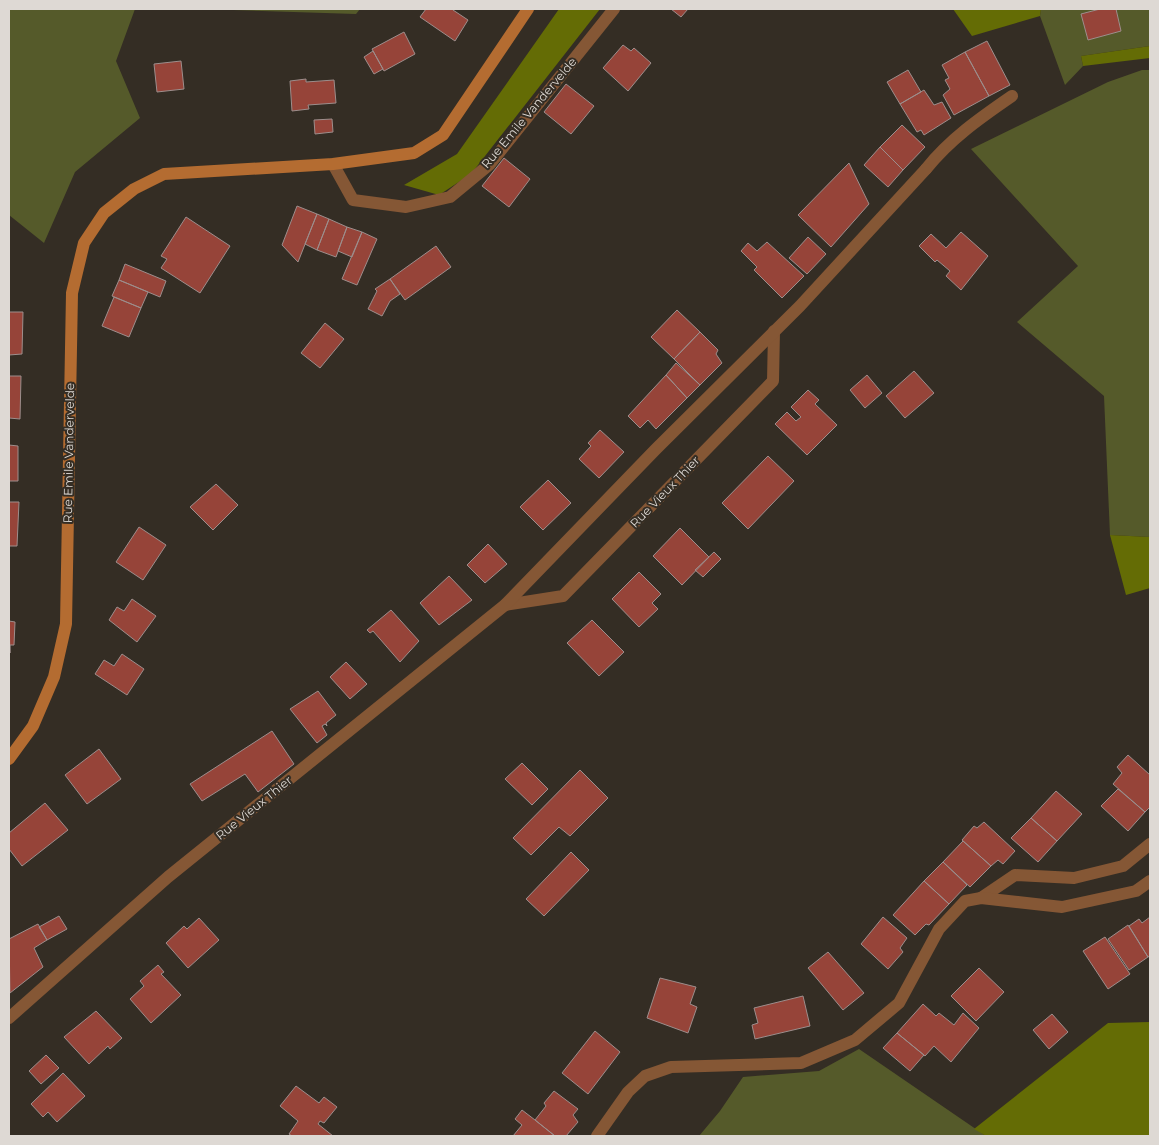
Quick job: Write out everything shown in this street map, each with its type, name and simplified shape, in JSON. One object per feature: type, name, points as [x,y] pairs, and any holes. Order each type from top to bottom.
[{"type":"street","points":[[333,164],[414,153],[442,135],[528,9]]},
{"type":"street","name":"Rue Emile Vandervelde","points":[[9,759],[34,726],[54,677],[66,624],[72,294],[84,243],[104,213],[134,189],[164,174],[333,164],[353,200],[406,207],[450,197],[490,164],[614,9]]},
{"type":"street","name":"Rue Vieux Thier","points":[[9,1018],[168,877],[505,606],[656,449],[800,306],[938,154],[968,125],[1012,96]]},
{"type":"street","name":"Rue Vieux Thier","points":[[505,606],[564,596],[773,381],[774,331]]},
{"type":"street","points":[[981,898],[1015,875],[1074,878],[1123,866],[1150,844]]},
{"type":"street","points":[[597,1136],[628,1092],[645,1076],[671,1067],[801,1062],[855,1040],[899,1003],[940,928],[965,901],[981,898],[1062,907],[1136,891],[1150,881]]},
{"type":"green space","points":[[9,9],[135,9],[116,61],[140,118],[75,172],[44,243],[9,215]]},
{"type":"green space","points":[[203,9],[360,9],[356,14]]},
{"type":"green space","points":[[559,9],[600,9],[471,174],[439,195],[404,185],[457,154]]},
{"type":"green space","points":[[953,9],[1041,9],[1040,16],[972,36]]},
{"type":"green space","points":[[1041,9],[1150,9],[1150,46],[1081,56],[1083,66],[1065,85],[1040,16]]},
{"type":"green space","points":[[1150,46],[1150,58],[1083,66],[1081,56]]},
{"type":"green space","points":[[1142,70],[1150,70],[1150,537],[1110,535],[1104,396],[1017,322],[1078,266],[971,149],[1108,82]]},
{"type":"green space","points":[[1110,535],[1150,537],[1150,588],[1126,595]]},
{"type":"green space","points":[[1150,1022],[1150,1136],[986,1136],[974,1129],[1108,1023]]},
{"type":"green space","points":[[859,1049],[986,1136],[699,1136],[720,1111],[743,1077],[819,1071]]},
{"type":"building","points":[[426,9],[454,9],[468,20],[455,41],[420,17]]},
{"type":"building","points":[[671,9],[688,9],[681,17]]},
{"type":"building","points":[[1100,9],[1116,9],[1121,31],[1088,40],[1081,14]]},
{"type":"building","points":[[404,32],[415,54],[384,71],[372,49]]},
{"type":"building","points":[[987,41],[1010,85],[989,96],[965,52]]},
{"type":"building","points":[[623,45],[631,51],[634,48],[651,63],[628,91],[603,68]]},
{"type":"building","points":[[373,51],[383,69],[374,74],[364,57]]},
{"type":"building","points":[[965,52],[989,96],[954,115],[943,95],[950,89],[945,80],[949,78],[942,65]]},
{"type":"building","points":[[181,61],[184,89],[157,92],[154,64]]},
{"type":"building","points":[[908,70],[921,92],[900,104],[887,82]]},
{"type":"building","points":[[306,79],[306,82],[334,80],[336,103],[308,105],[309,109],[292,111],[290,81]]},
{"type":"building","points":[[566,84],[594,106],[571,134],[544,112]]},
{"type":"building","points":[[924,90],[934,105],[942,102],[951,118],[924,135],[921,130],[917,132],[900,104]]},
{"type":"building","points":[[332,119],[333,132],[315,134],[314,120]]},
{"type":"building","points":[[902,125],[925,147],[903,170],[880,147]]},
{"type":"building","points":[[880,147],[903,170],[888,187],[864,165]]},
{"type":"building","points":[[504,158],[530,179],[509,207],[482,186]]},
{"type":"building","points":[[849,163],[869,204],[831,247],[798,215]]},
{"type":"building","points":[[297,206],[317,214],[298,262],[282,245]]},
{"type":"building","points":[[317,214],[329,219],[317,250],[305,244]]},
{"type":"building","points":[[186,217],[230,246],[200,293],[161,268],[167,259],[161,256]]},
{"type":"building","points":[[329,219],[347,227],[336,257],[317,250]]},
{"type":"building","points":[[347,227],[362,232],[352,257],[338,251]]},
{"type":"building","points":[[362,232],[377,239],[357,285],[342,279]]},
{"type":"building","points":[[961,232],[988,256],[961,290],[946,276],[950,271],[937,260],[935,262],[919,246],[931,234],[946,248]]},
{"type":"building","points":[[808,237],[826,254],[807,274],[789,258]]},
{"type":"building","points":[[767,242],[804,276],[782,298],[754,270],[757,267],[741,251],[748,243],[757,251]]},
{"type":"building","points":[[436,246],[451,267],[405,300],[390,279]]},
{"type":"building","points":[[125,264],[166,281],[160,297],[119,280]]},
{"type":"building","points":[[390,279],[400,294],[390,301],[382,316],[368,309],[377,291],[375,289]]},
{"type":"building","points":[[119,280],[148,292],[141,308],[112,296]]},
{"type":"building","points":[[114,297],[141,308],[129,337],[102,326]]},
{"type":"building","points":[[677,310],[700,332],[674,359],[651,337]]},
{"type":"building","points":[[9,312],[23,312],[22,354],[9,355]]},
{"type":"building","points":[[325,323],[344,339],[320,368],[301,353]]},
{"type":"building","points":[[700,332],[718,350],[716,354],[722,363],[700,385],[674,359]]},
{"type":"building","points":[[676,363],[700,385],[687,398],[666,375]]},
{"type":"building","points":[[914,371],[934,393],[905,418],[886,396]]},
{"type":"building","points":[[666,375],[687,398],[656,429],[648,420],[640,428],[628,416]]},
{"type":"building","points":[[867,375],[882,393],[865,408],[850,390]]},
{"type":"building","points":[[9,376],[21,376],[20,419],[9,418]]},
{"type":"building","points":[[808,390],[819,400],[815,404],[837,425],[807,455],[775,424],[787,412],[796,421],[801,417],[791,407]]},
{"type":"building","points":[[600,430],[624,452],[599,478],[579,459],[591,446],[588,443]]},
{"type":"building","points":[[9,445],[18,446],[18,481],[9,481]]},
{"type":"building","points":[[768,456],[794,481],[748,529],[722,503]]},
{"type":"building","points":[[548,480],[571,503],[543,530],[520,507]]},
{"type":"building","points":[[216,484],[238,505],[213,530],[190,507]]},
{"type":"building","points":[[9,502],[19,502],[17,546],[9,546]]},
{"type":"building","points":[[139,527],[166,545],[143,580],[116,562]]},
{"type":"building","points":[[680,528],[709,557],[682,585],[653,556]]},
{"type":"building","points":[[488,544],[507,564],[485,583],[467,565]]},
{"type":"building","points":[[714,552],[721,559],[703,577],[695,570]]},
{"type":"building","points":[[639,572],[661,594],[652,603],[658,609],[639,627],[612,599]]},
{"type":"building","points":[[449,576],[472,600],[439,625],[420,603]]},
{"type":"building","points":[[132,599],[156,616],[137,642],[109,620],[117,607],[124,611]]},
{"type":"building","points":[[391,610],[419,641],[400,662],[373,631],[370,633],[367,630]]},
{"type":"building","points":[[592,620],[624,652],[599,676],[567,643]]},
{"type":"building","points":[[9,621],[15,622],[14,645],[10,645],[10,653]]},
{"type":"building","points":[[122,654],[144,669],[127,695],[95,674],[104,660],[114,666]]},
{"type":"building","points":[[346,662],[367,684],[350,699],[330,677]]},
{"type":"building","points":[[318,691],[336,715],[326,723],[327,726],[325,724],[322,726],[327,735],[317,743],[290,709]]},
{"type":"building","points":[[272,731],[294,764],[258,792],[245,774],[202,801],[190,784]]},
{"type":"building","points":[[99,749],[121,779],[87,804],[65,775]]},
{"type":"building","points":[[1128,755],[1150,775],[1150,807],[1145,812],[1113,784],[1122,773],[1117,767]]},
{"type":"building","points":[[522,763],[548,789],[532,805],[505,779]]},
{"type":"building","points":[[580,770],[608,798],[570,836],[559,827],[531,855],[513,838]]},
{"type":"building","points":[[1118,789],[1145,812],[1128,831],[1101,806]]},
{"type":"building","points":[[1056,791],[1082,814],[1057,841],[1031,818]]},
{"type":"building","points":[[45,803],[68,830],[22,866],[9,849],[9,833]]},
{"type":"building","points":[[1031,818],[1057,841],[1038,862],[1011,838]]},
{"type":"building","points":[[984,822],[1015,851],[1003,864],[998,860],[991,866],[962,840],[974,826],[977,828]]},
{"type":"building","points":[[963,841],[991,866],[970,887],[943,862]]},
{"type":"building","points":[[571,852],[589,870],[544,916],[526,899]]},
{"type":"building","points":[[943,862],[967,885],[949,904],[924,881]]},
{"type":"building","points":[[924,881],[949,904],[929,925],[926,924],[915,935],[893,915]]},
{"type":"building","points":[[59,916],[67,929],[47,940],[39,927]]},
{"type":"building","points":[[883,917],[907,938],[900,948],[903,952],[888,969],[861,944]]},
{"type":"building","points":[[1150,917],[1150,956],[1148,957],[1129,926],[1139,919],[1142,923]]},
{"type":"building","points":[[199,918],[219,940],[188,968],[166,943],[184,926],[187,929]]},
{"type":"building","points":[[38,924],[47,940],[34,948],[43,967],[10,993],[9,939]]},
{"type":"building","points":[[1128,925],[1148,957],[1129,970],[1108,939]]},
{"type":"building","points":[[1105,937],[1130,974],[1108,989],[1083,951]]},
{"type":"building","points":[[828,952],[864,993],[843,1010],[808,968]]},
{"type":"building","points":[[158,965],[164,972],[161,974],[181,995],[151,1023],[130,999],[144,986],[140,981]]},
{"type":"building","points":[[979,968],[1004,992],[976,1021],[951,996]]},
{"type":"building","points":[[660,978],[696,987],[690,1004],[697,1007],[688,1033],[647,1018]]},
{"type":"building","points":[[803,996],[810,1026],[755,1039],[752,1025],[758,1023],[754,1008]]},
{"type":"building","points":[[923,1004],[936,1016],[939,1013],[954,1025],[963,1013],[979,1028],[951,1062],[934,1046],[925,1056],[897,1033]]},
{"type":"building","points":[[96,1011],[122,1038],[110,1049],[108,1046],[89,1064],[64,1037]]},
{"type":"building","points":[[1052,1014],[1068,1032],[1049,1049],[1033,1030]]},
{"type":"building","points":[[595,1031],[620,1052],[588,1094],[562,1073]]},
{"type":"building","points":[[897,1033],[924,1055],[910,1071],[883,1048]]},
{"type":"building","points":[[46,1055],[59,1068],[41,1084],[29,1071]]},
{"type":"building","points":[[63,1073],[85,1096],[57,1122],[48,1112],[43,1117],[31,1104]]},
{"type":"building","points":[[296,1086],[319,1103],[324,1097],[337,1107],[324,1123],[320,1121],[318,1124],[333,1136],[292,1136],[289,1134],[298,1121],[280,1106]]},
{"type":"building","points":[[554,1091],[578,1109],[573,1115],[578,1122],[566,1136],[555,1136],[535,1120],[546,1106],[544,1103]]},
{"type":"building","points":[[522,1110],[555,1136],[513,1136],[522,1125],[515,1119]]}]
